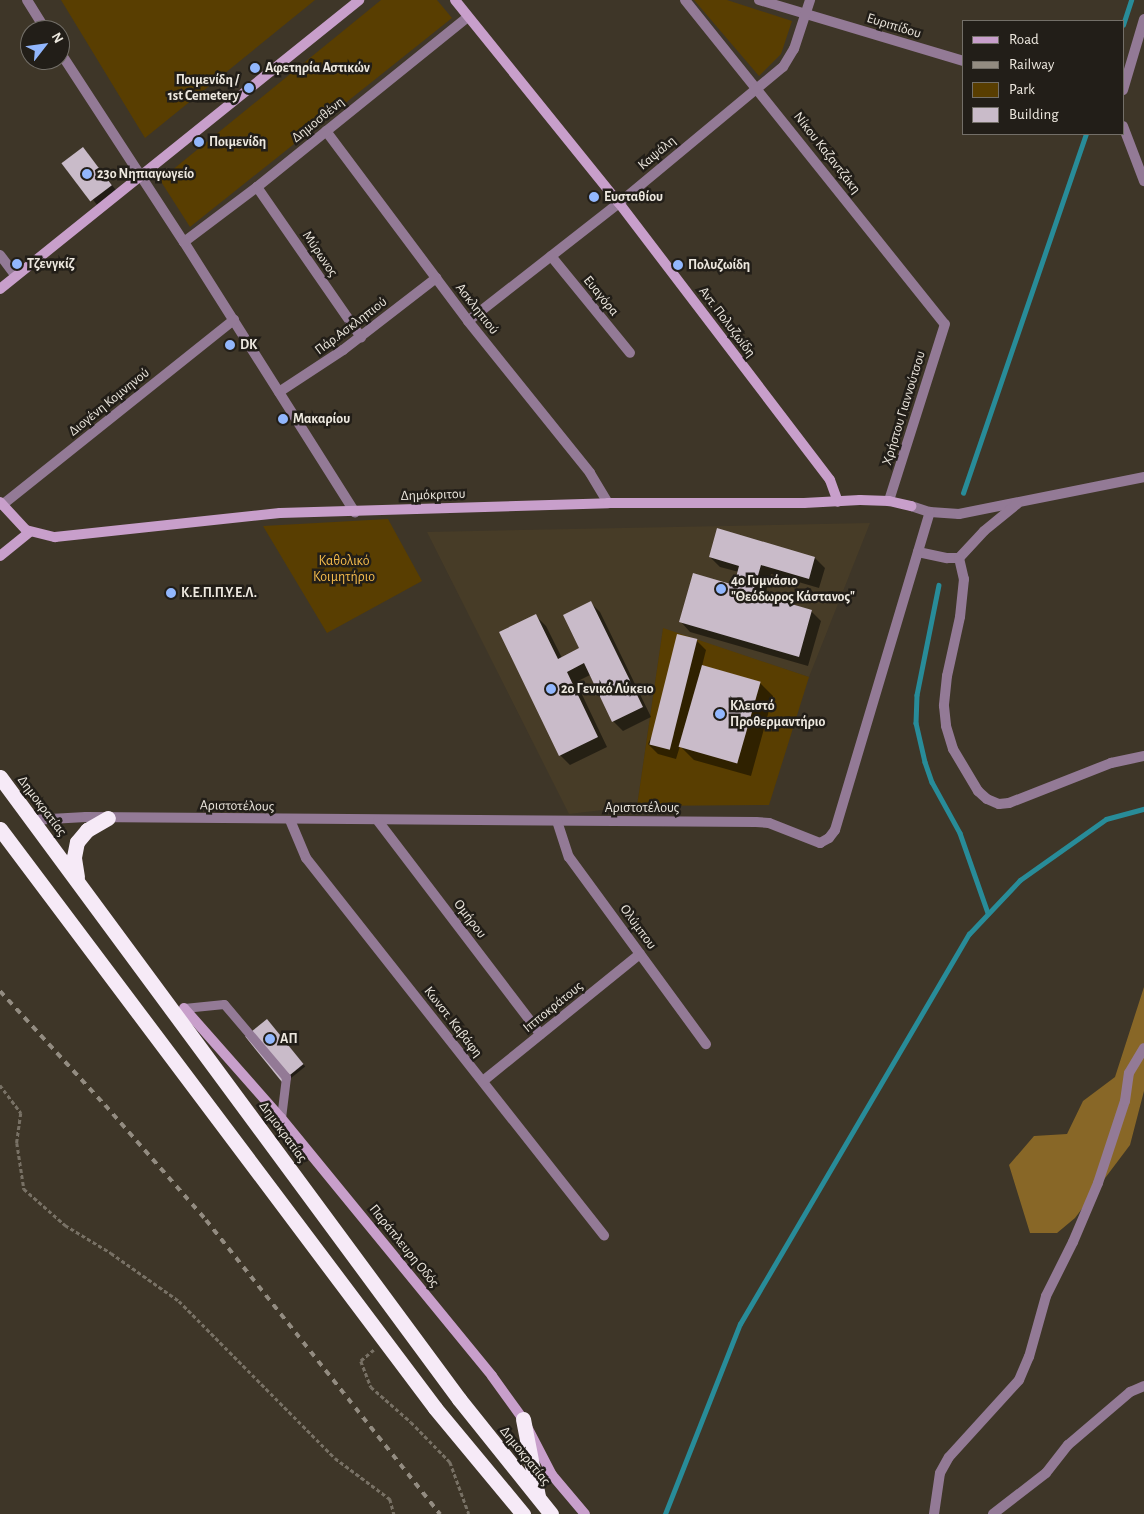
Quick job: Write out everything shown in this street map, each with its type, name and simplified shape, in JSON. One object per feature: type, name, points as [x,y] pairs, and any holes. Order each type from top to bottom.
[{"type":"highway","name":"Δημοκρατίας","points":[[0,777],[78,880],[458,1399],[544,1506]]},
{"type":"highway","points":[[78,880],[74,857],[78,842],[87,830],[108,818]]},
{"type":"highway","points":[[0,829],[435,1408],[523,1514]]},
{"type":"highway","points":[[137,961],[184,1008]]},
{"type":"highway","points":[[523,1419],[544,1506]]},
{"type":"street","points":[[26,0],[39,20]]},
{"type":"street","points":[[0,289],[141,178],[359,0]]},
{"type":"street","name":"Αντ. Πολυζωίδη","points":[[455,0],[619,204],[830,480],[838,502]]},
{"type":"street","name":"Νίκου Καζαντζάκη","points":[[686,0],[945,324]]},
{"type":"street","name":"Ευριπίδου","points":[[759,0],[962,61]]},
{"type":"street","points":[[806,13],[810,0]]},
{"type":"street","name":"Καψάλη","points":[[468,321],[619,204],[758,88],[790,58],[806,13]]},
{"type":"street","name":"Δημοσθένη","points":[[184,242],[257,187],[468,17]]},
{"type":"street","points":[[1124,87],[1144,18]]},
{"type":"street","points":[[70,68],[184,242],[355,512]]},
{"type":"street","points":[[1124,129],[1144,181]]},
{"type":"street","name":"Ασκληπιού","points":[[326,131],[468,321],[590,473],[608,503]]},
{"type":"street","name":"Μύρωνος","points":[[257,187],[361,337]]},
{"type":"street","points":[[0,255],[16,276]]},
{"type":"street","name":"Ευαγόρα","points":[[551,256],[630,353]]},
{"type":"street","name":"Πάρ.Ασκληπιού","points":[[279,392],[361,337],[436,278]]},
{"type":"street","name":"Διογένη Κομνηνού","points":[[1,504],[234,320]]},
{"type":"street","name":"Χρήστου Γιαννούτσου","points":[[889,501],[945,324]]},
{"type":"street","points":[[838,502],[889,501],[930,512],[959,514],[1144,477]]},
{"type":"street","name":"Δημόκριτου","points":[[30,532],[55,537],[261,515],[608,503],[838,502]]},
{"type":"street","points":[[918,552],[947,558],[959,558],[984,531],[1018,503]]},
{"type":"street","points":[[0,556],[30,532],[14,520],[1,504]]},
{"type":"street","name":"Αριστοτέλους","points":[[32,820],[108,818],[756,822],[769,823],[820,843],[835,830],[930,512]]},
{"type":"street","points":[[959,558],[964,579],[960,616],[947,676],[946,726],[953,749],[978,791],[987,799],[999,804],[1009,803],[1111,763],[1144,756]]},
{"type":"street","name":"Κωνστ. Καβάφη","points":[[290,820],[306,858],[604,1235]]},
{"type":"street","name":"Ομήρου","points":[[378,821],[540,1034]]},
{"type":"street","name":"Ολύμπου","points":[[557,821],[569,857],[706,1044]]},
{"type":"street","name":"Ιπποκράτους","points":[[482,1081],[640,954]]},
{"type":"street","name":"Παράπλευρη Οδός","points":[[184,1008],[281,1118],[486,1368],[523,1419],[558,1482],[585,1514]]},
{"type":"street","points":[[934,1514],[940,1473],[949,1457],[1019,1380],[1029,1357],[1046,1296],[1073,1242],[1098,1183],[1125,1101],[1129,1073],[1144,1048]]},
{"type":"street","points":[[993,1514],[1046,1473],[1068,1445],[1130,1392],[1144,1386]]},
{"type":"lane","points":[[184,1008],[224,1004],[286,1077],[281,1118]]},
{"type":"path","points":[[0,1085],[21,1113],[17,1143],[24,1189],[65,1225],[111,1253],[180,1301],[335,1458],[390,1499],[394,1514]]},
{"type":"path","points":[[384,1340],[361,1361],[371,1387],[411,1422],[450,1462],[469,1514]]},
{"type":"shaded area","points":[[870,523],[809,677],[663,629],[637,806],[569,814],[427,532]]},
{"type":"shaded area","points":[[1144,987],[1144,1091],[1130,1145],[1075,1218],[1057,1233],[1030,1233],[1009,1165],[1034,1136],[1067,1134],[1083,1101],[1115,1077]]},
{"type":"green space","points":[[61,0],[315,0],[145,138]]},
{"type":"green space","points":[[381,0],[437,0],[452,18],[190,227],[160,180]]},
{"type":"green space","points":[[694,0],[727,0],[792,21],[781,54],[759,76]]},
{"type":"green space","name":"Καθολικό Κοιμητήριο","points":[[388,519],[422,581],[327,633],[263,526]]},
{"type":"green space","points":[[663,628],[809,677],[769,805],[637,806]]},
{"type":"building","name":"23ο Νηπιαγωγείο","points":[[83,147],[112,185],[90,202],[61,163]]},
{"type":"building","name":"4ο Γυμνάσιο \"Θεόδωρος Κάστανος\"","points":[[717,528],[815,557],[809,579],[761,565],[753,593],[812,610],[799,657],[679,622],[693,573],[734,585],[739,566],[709,557]]},
{"type":"building","name":"2ο Γενικό Λύκειο","points":[[591,601],[643,707],[612,722],[584,663],[567,672],[598,737],[559,756],[499,632],[536,614],[558,659],[579,648],[563,615]]},
{"type":"building","points":[[677,634],[697,639],[670,750],[649,745]]},
{"type":"building","name":"Κλειστό Προθερμαντήριο","points":[[702,665],[761,682],[737,764],[679,747]]},
{"type":"building","points":[[267,1019],[304,1064],[282,1082],[245,1037]]},
{"type":"waterway","points":[[1124,22],[1131,0]]},
{"type":"waterway","points":[[963,493],[1086,135]]},
{"type":"waterway","points":[[939,585],[917,695],[916,723],[925,762],[932,782],[960,833],[988,913]]},
{"type":"waterway","points":[[665,1514],[740,1324],[969,934],[1020,880],[1106,819],[1144,809]]},
{"type":"railway","points":[[0,991],[105,1105],[206,1220],[440,1514]]},
{"type":"place","name":"Αφετηρία Αστικών","points":[[255,68]]},
{"type":"place","name":"Ποιμενίδη / 1st Cemetery","points":[[249,88]]},
{"type":"place","name":"Ποιμενίδη","points":[[199,142]]},
{"type":"place","name":"23ο Νηπιαγωγείο","points":[[87,174]]},
{"type":"place","name":"Ευσταθίου","points":[[594,197]]},
{"type":"place","name":"Τζενγκίζ","points":[[17,264]]},
{"type":"place","name":"Πολυζωίδη","points":[[678,265]]},
{"type":"place","name":"DK","points":[[230,345]]},
{"type":"place","name":"Μακαρίου","points":[[283,419]]},
{"type":"place","name":"4ο Γυμνάσιο \"Θεόδωρος Κάστανος\"","points":[[721,589]]},
{"type":"place","name":"Κ.Ε.Π.Π.Υ.Ε.Λ.","points":[[171,593]]},
{"type":"place","name":"2ο Γενικό Λύκειο","points":[[551,689]]},
{"type":"place","name":"Κλειστό Προθερμαντήριο","points":[[720,714]]},
{"type":"place","name":"ΑΠ","points":[[270,1039]]}]
